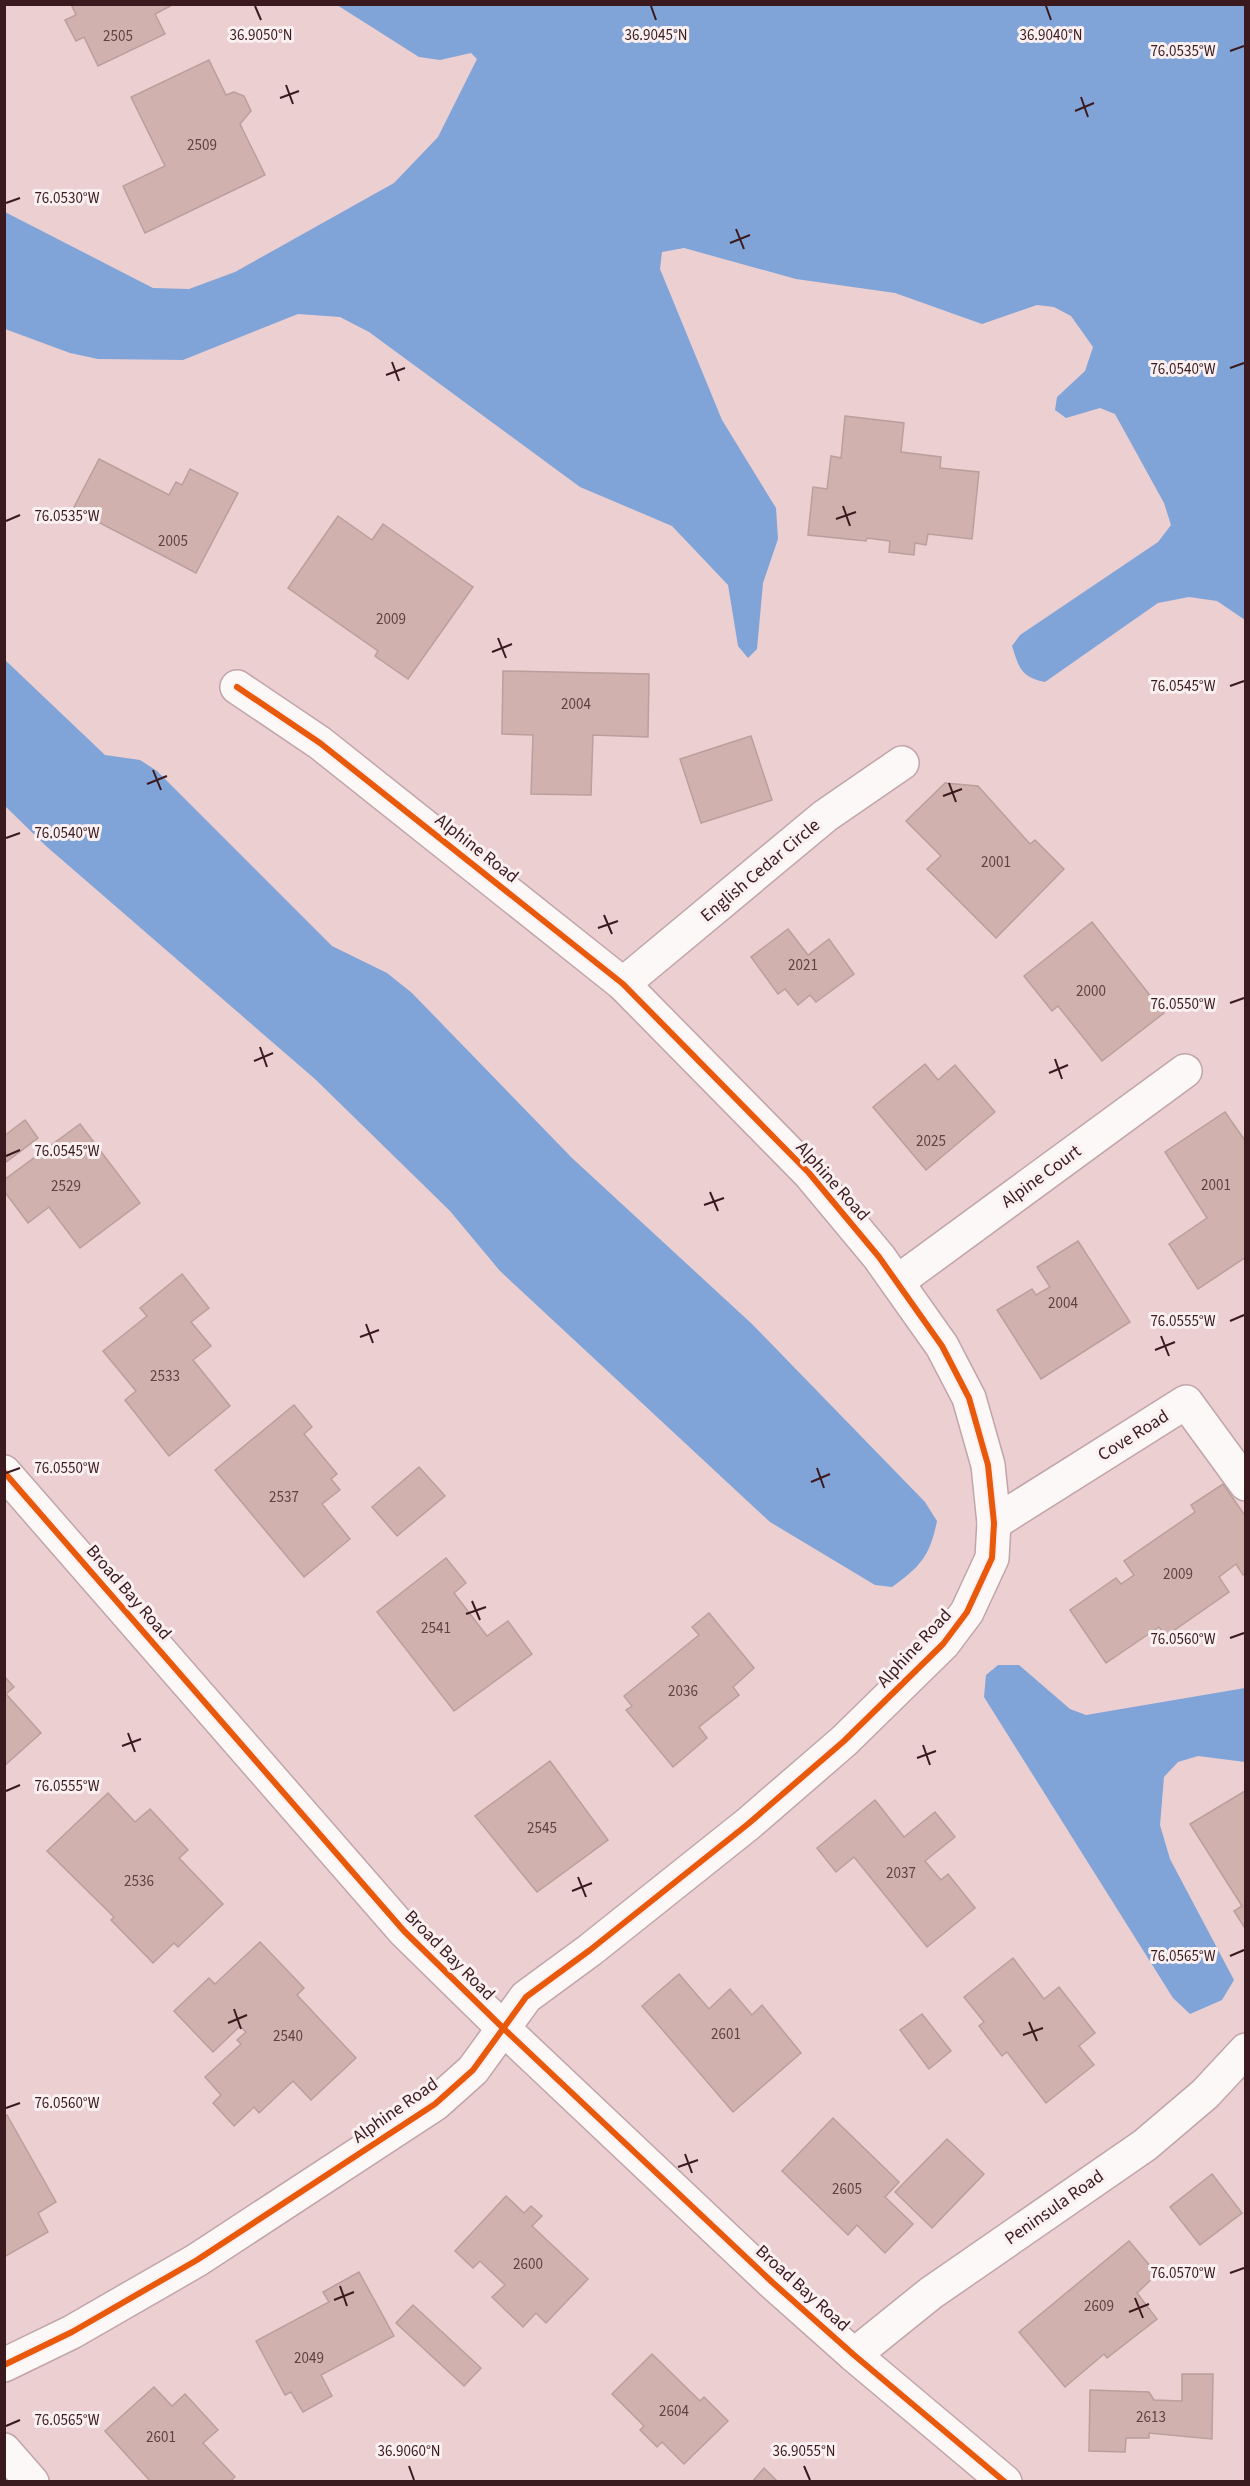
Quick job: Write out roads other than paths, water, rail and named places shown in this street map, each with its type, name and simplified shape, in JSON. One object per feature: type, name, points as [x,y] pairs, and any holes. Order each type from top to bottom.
[{"type":"street","name":"Alphine Road","points":[[4,2365],[72,2332],[197,2260],[435,2104],[473,2070],[526,1997],[590,1950],[738,1832],[844,1741],[944,1644],[968,1612],[992,1558],[993,1523],[988,1465],[969,1398],[942,1346],[897,1282],[809,1173],[623,984],[320,743],[237,687]]},
{"type":"street","name":"English Cedar Circle","points":[[623,984],[825,816],[902,763]]},
{"type":"street","name":"Alpine Court","points":[[897,1282],[1185,1071]]},
{"type":"street","name":"Cove Road","points":[[993,1523],[1186,1402],[1245,1484]]},
{"type":"street","name":"Broad Bay Road","points":[[4,1472],[404,1931],[502,2028],[772,2282],[854,2355],[1005,2481]]},
{"type":"street","name":"Peninsula Road","points":[[854,2355],[931,2293],[1145,2145],[1204,2094],[1245,2050]]},
{"type":"street","points":[[4,2450],[33,2481]]},
{"type":"water","points":[[337,5],[1245,5],[1245,620],[1217,601],[1189,597],[1158,603],[1045,682],[1026,674],[1019,666],[1012,646],[1020,635],[1158,542],[1171,525],[1164,503],[1115,414],[1100,408],[1066,418],[1055,410],[1057,397],[1085,371],[1093,347],[1071,316],[1054,307],[1037,305],[982,324],[895,293],[796,279],[684,248],[662,252],[660,269],[722,420],[776,508],[778,539],[763,583],[757,649],[748,658],[738,646],[728,585],[672,526],[580,487],[369,332],[340,317],[298,314],[183,360],[98,359],[70,353],[5,329],[5,212],[153,288],[189,289],[235,272],[394,183],[438,137],[477,59],[471,53],[440,60],[419,57]]},
{"type":"water","points":[[4,659],[105,755],[140,760],[157,771],[332,946],[387,973],[412,993],[572,1158],[752,1324],[925,1502],[937,1521],[931,1543],[917,1567],[892,1587],[875,1585],[770,1522],[500,1271],[450,1211],[315,1079],[46,846],[5,806]]},
{"type":"water","points":[[998,1665],[1019,1665],[1070,1709],[1086,1715],[1245,1688],[1245,1762],[1198,1756],[1178,1762],[1164,1777],[1160,1825],[1170,1859],[1234,1980],[1222,2000],[1190,2014],[1173,1998],[984,1697],[986,1675]]}]
